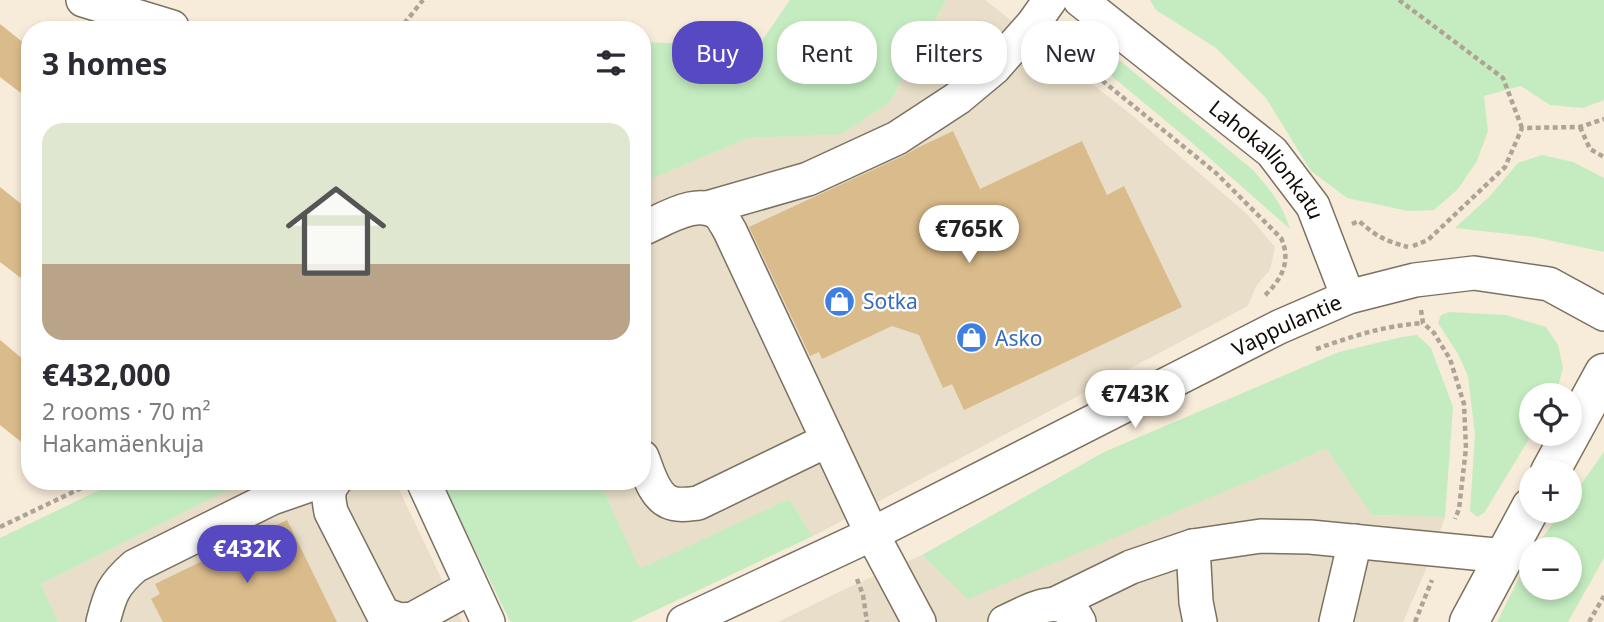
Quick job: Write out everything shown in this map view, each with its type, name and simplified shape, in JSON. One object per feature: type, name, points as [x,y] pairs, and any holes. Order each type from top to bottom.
[{"type":"main road","points":[[1557,460],[1604,373]]},
{"type":"main road","points":[[1469,622],[1523,523]]},
{"type":"street","points":[[83,0],[152,21]]},
{"type":"street","name":"Lahokallionkatu","points":[[1080,0],[1272,152],[1313,205],[1348,297]]},
{"type":"street","points":[[651,225],[688,209],[707,208],[808,179],[897,138],[958,98],[994,68],[1041,12]]},
{"type":"street","points":[[707,208],[720,216],[730,231],[872,534],[919,622]]},
{"type":"street","name":"Vappulantie","points":[[684,622],[872,534],[1279,327],[1348,297],[1415,280],[1474,273],[1549,284],[1604,314]]},
{"type":"street","points":[[651,478],[658,494],[669,502],[698,503],[828,440]]},
{"type":"street","points":[[103,622],[108,600],[118,581],[135,566],[272,498],[295,490]]},
{"type":"street","points":[[330,490],[331,512],[383,614],[400,620],[413,619],[471,587]]},
{"type":"street","points":[[427,490],[488,622]]},
{"type":"street","points":[[1005,622],[1041,606],[1067,613],[1131,568],[1193,546],[1261,536],[1310,537],[1505,556]]},
{"type":"street","points":[[1336,622],[1355,541]]},
{"type":"street","points":[[1193,546],[1196,602],[1200,622]]},
{"type":"path","points":[[406,21],[423,0]]},
{"type":"path","points":[[1399,0],[1503,78],[1522,128],[1505,167],[1428,240],[1409,247],[1423,323],[1434,333],[1450,359],[1464,404],[1466,448],[1459,509],[1415,622]]},
{"type":"path","points":[[1041,12],[1216,173],[1281,238],[1286,248],[1286,259],[1275,286],[1263,297],[1279,327]]},
{"type":"path","points":[[1522,128],[1580,127],[1604,120]]},
{"type":"path","points":[[1580,127],[1590,149],[1604,157]]},
{"type":"path","points":[[0,527],[77,490]]},
{"type":"path","points":[[854,572],[863,595],[867,622]]},
{"type":"path","points":[[1589,622],[1604,596]]},
{"type":"shaded area","points":[[946,0],[985,0],[1021,28],[1021,84],[1092,84],[1248,215],[1275,247],[1270,270],[1256,286],[1248,306],[813,536],[789,499],[640,570],[603,490],[651,490],[651,179],[748,138],[842,133],[890,102],[900,84],[1007,84],[1007,21],[934,21]]},
{"type":"shaded area","points":[[1326,449],[1372,515],[1445,517],[1403,622],[778,622],[922,555],[968,598]]},
{"type":"shaded area","points":[[229,490],[399,490],[462,622],[58,622],[41,584]]},
{"type":"green space","points":[[790,0],[946,0],[934,21],[891,21],[891,84],[900,84],[890,102],[842,134],[748,138],[651,179],[651,42],[671,43],[672,84],[763,84],[763,39]]},
{"type":"green space","points":[[1150,0],[1604,0],[1604,100],[1583,108],[1550,105],[1521,86],[1484,96],[1488,131],[1477,161],[1458,189],[1434,210],[1408,211],[1347,198],[1311,171],[1266,98],[1216,48],[1156,10]]},
{"type":"green space","points":[[1119,60],[1253,170],[1275,197],[1290,229],[1119,82]]},
{"type":"green space","points":[[1542,155],[1573,162],[1604,178],[1604,252],[1534,237],[1455,228],[1490,196],[1518,163]]},
{"type":"green space","points":[[1449,312],[1506,315],[1546,327],[1558,345],[1563,368],[1559,383],[1519,383],[1519,446],[1525,446],[1484,513],[1477,517],[1470,511],[1475,435],[1468,376],[1458,354],[1438,323],[1441,315]]},
{"type":"green space","points":[[1417,335],[1431,348],[1453,407],[1445,517],[1372,515],[1326,449],[968,599],[922,555],[1104,452],[1339,352]]},
{"type":"green space","points":[[1604,452],[1604,558],[1582,597],[1582,537],[1543,537],[1553,523],[1582,523],[1582,483]]},
{"type":"green space","points":[[99,490],[229,490],[41,584],[58,622],[0,622],[0,538]]},
{"type":"green space","points":[[445,490],[603,490],[640,569],[789,499],[813,536],[631,622],[510,621]]},
{"type":"green space","points":[[1519,578],[1519,600],[1580,600],[1568,622],[1497,622]]},
{"type":"building","points":[[0,24],[21,41],[21,93],[0,77]]},
{"type":"building","points":[[953,131],[980,189],[1082,141],[1107,195],[1124,186],[1182,307],[964,410],[952,384],[943,388],[919,335],[892,326],[822,359],[819,352],[810,356],[749,227]]},
{"type":"building","points":[[0,187],[21,204],[21,278],[0,262]]},
{"type":"building","points":[[0,340],[21,358],[21,442],[0,425]]},
{"type":"building","points":[[287,520],[337,622],[163,622],[151,599],[160,594],[155,584]]},
{"type":"place","name":"Sotka","points":[[840,301]]},
{"type":"place","name":"Asko","points":[[972,338]]}]
